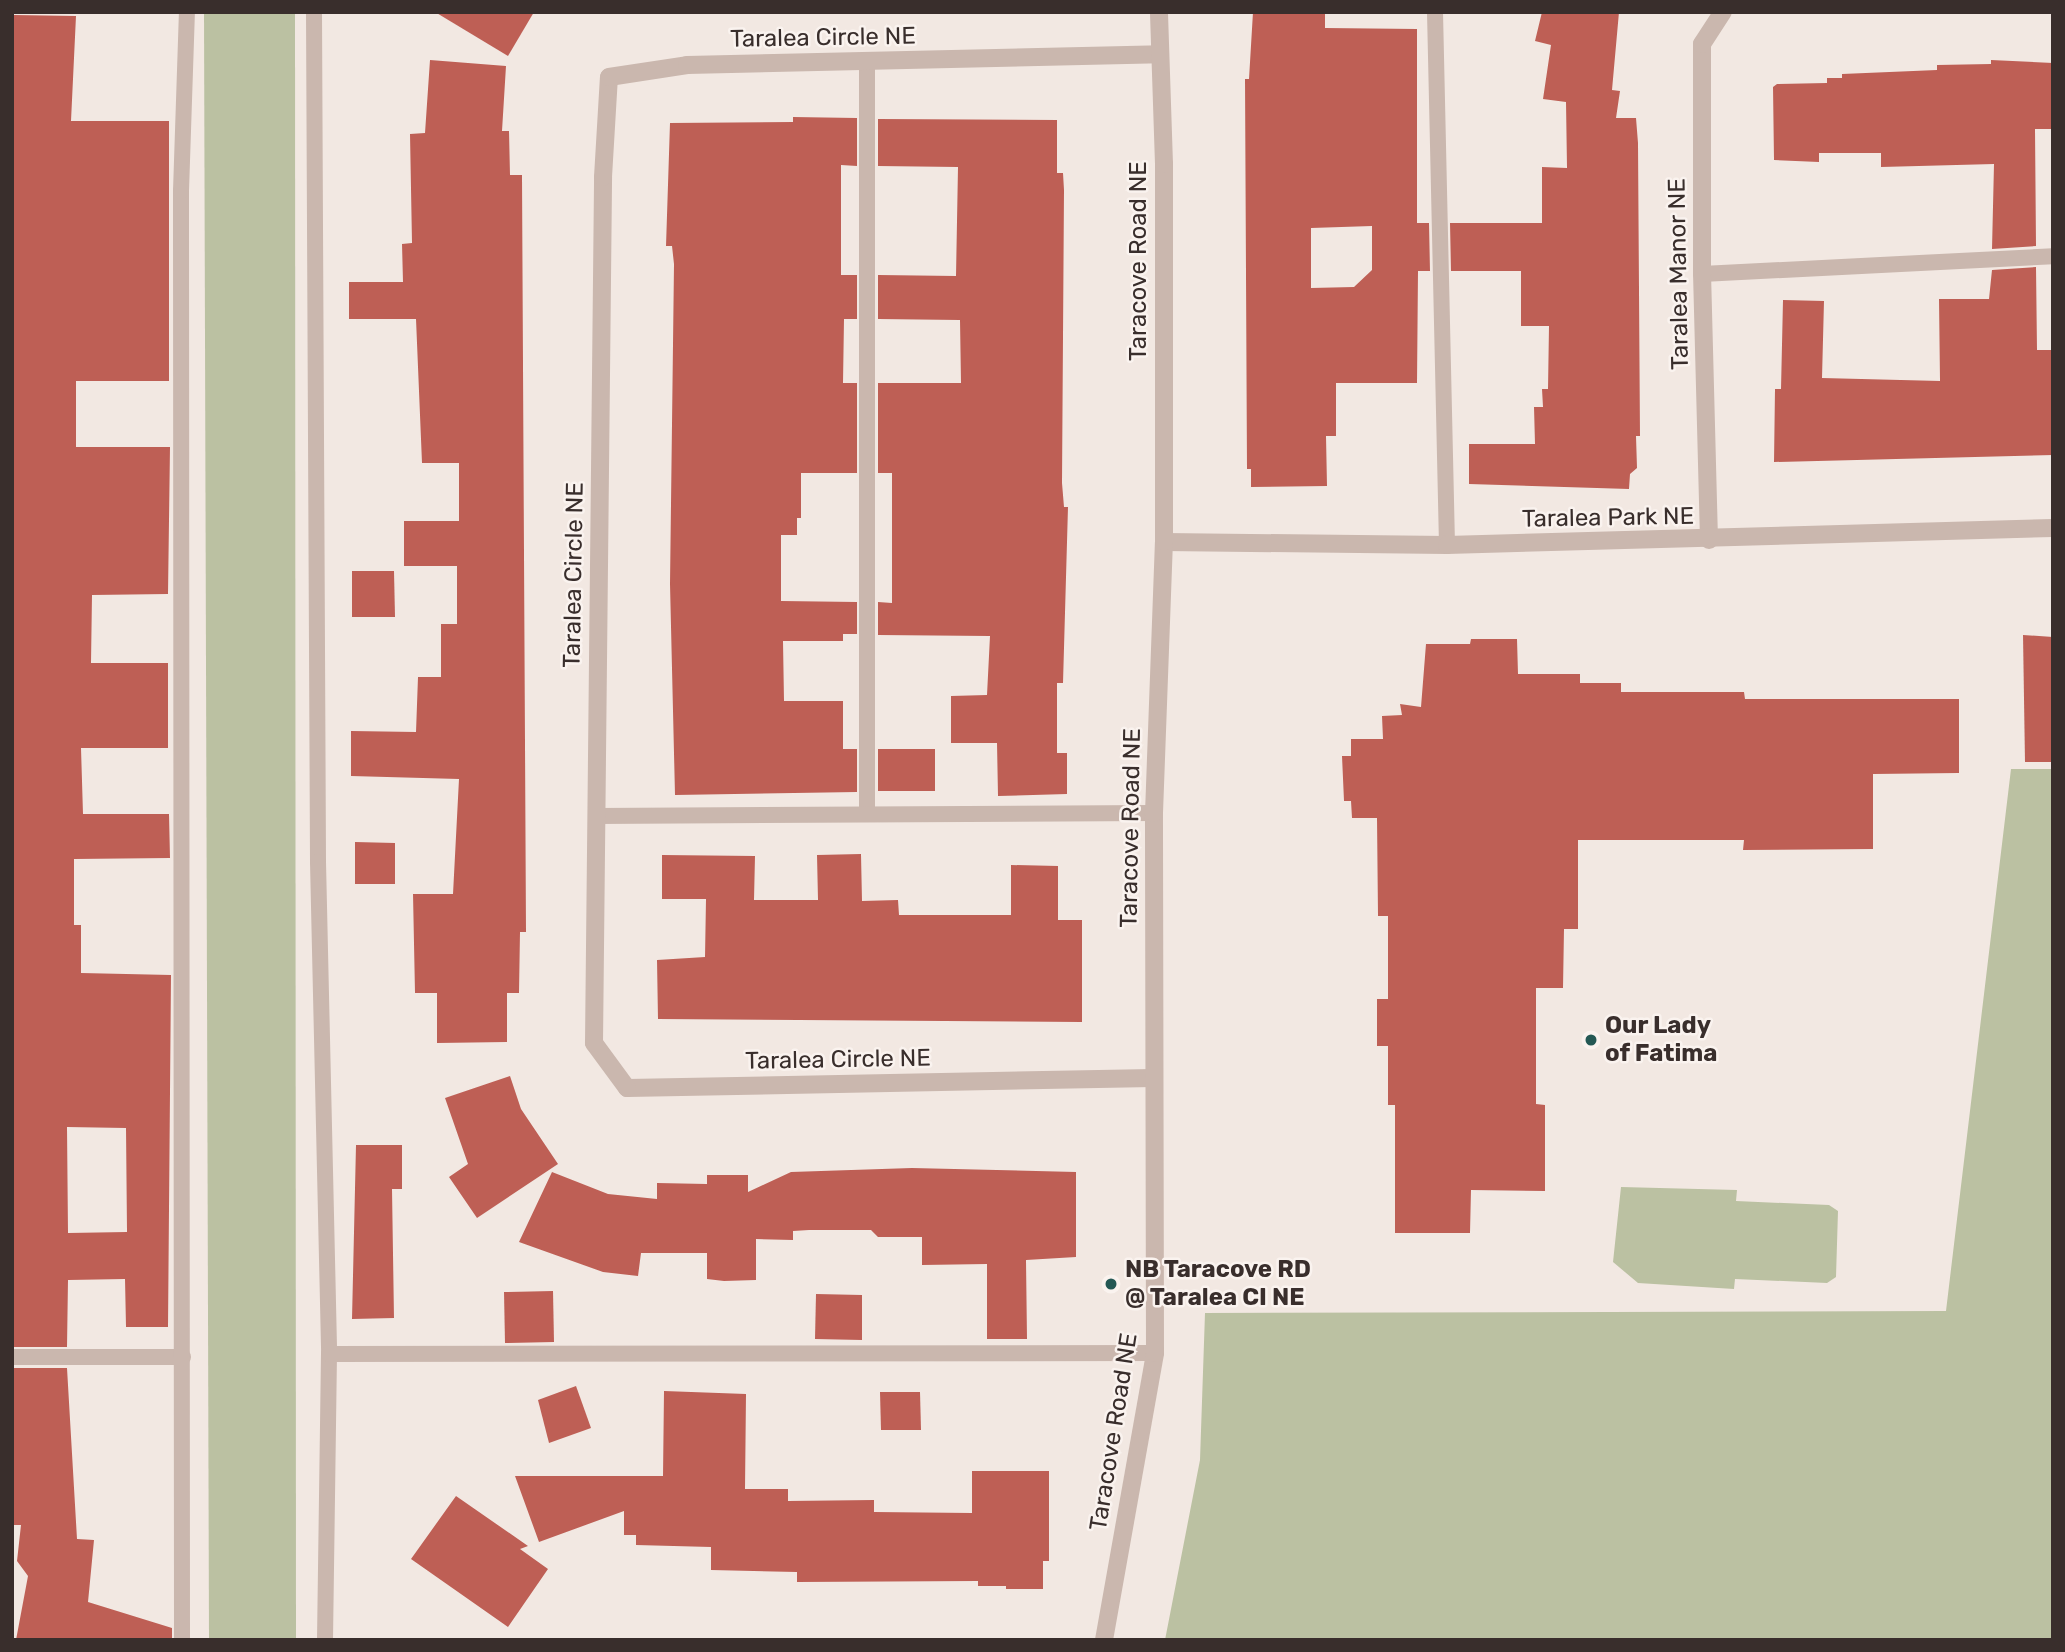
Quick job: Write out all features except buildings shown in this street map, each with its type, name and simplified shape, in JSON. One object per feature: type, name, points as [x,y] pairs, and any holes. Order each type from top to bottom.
[{"type":"street","name":"Taracove Road NE","points":[[1104,1640],[1155,1353],[1154,813],[1164,542],[1159,12]]},
{"type":"street","name":"Taralea Manor NE","points":[[1709,540],[1702,274],[1703,44],[1723,12]]},
{"type":"street","name":"Taralea Circle NE","points":[[1153,1078],[627,1088],[594,1043],[603,177],[609,77],[687,65],[1160,54]]},
{"type":"street","name":"Taralea Park NE","points":[[1164,542],[1447,545],[1709,540],[2053,528]]},
{"type":"lane","points":[[182,1640],[181,191],[187,12]]},
{"type":"lane","points":[[314,12],[318,862],[329,1354],[325,1640]]},
{"type":"lane","points":[[1435,12],[1447,545]]},
{"type":"lane","points":[[867,61],[867,814]]},
{"type":"lane","points":[[1702,274],[2053,256]]},
{"type":"lane","points":[[596,816],[1154,813]]},
{"type":"lane","points":[[329,1354],[1155,1353]]},
{"type":"lane","points":[[12,1357],[183,1357]]},
{"type":"green space","points":[[204,12],[295,12],[296,1640],[209,1640]]},
{"type":"green space","points":[[2011,769],[2053,769],[2053,1640],[1165,1640],[1200,1460],[1205,1313],[1946,1311]]},
{"type":"green space","points":[[1621,1187],[1737,1190],[1736,1201],[1829,1205],[1838,1211],[1836,1277],[1827,1283],[1735,1279],[1734,1289],[1638,1283],[1613,1262]]},
{"type":"place","name":"Our Lady of Fatima","points":[[1591,1040]]},
{"type":"place","name":"NB Taracove RD @ Taralea CI NE","points":[[1111,1284]]}]
